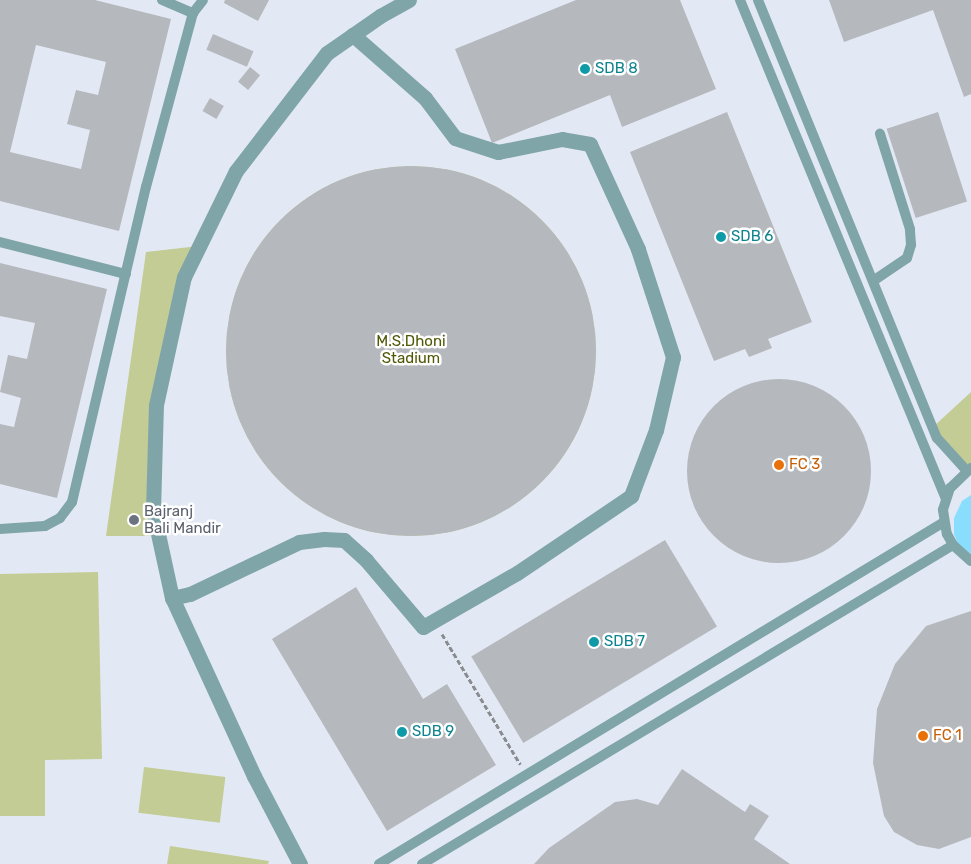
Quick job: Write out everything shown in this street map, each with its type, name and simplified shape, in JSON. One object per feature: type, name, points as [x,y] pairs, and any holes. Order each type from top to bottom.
[{"type":"street","points":[[300,864],[254,776],[172,598],[153,511],[156,405],[184,277],[236,171],[327,53],[353,34],[409,0]]},
{"type":"street","points":[[172,598],[190,594],[299,542],[324,538],[344,540],[359,554],[423,627],[517,573],[632,496],[656,430],[673,357],[638,249],[590,144],[562,139],[498,152],[454,138],[425,98],[353,34]]},
{"type":"lane","points":[[162,0],[193,13]]},
{"type":"lane","points":[[0,529],[45,526],[60,518],[72,502],[126,274],[193,13],[203,0]]},
{"type":"lane","points":[[740,0],[946,499]]},
{"type":"lane","points":[[758,0],[937,438],[969,469],[950,488],[946,499],[944,522],[953,544],[971,561]]},
{"type":"lane","points":[[873,281],[907,258],[911,245],[910,229],[880,134]]},
{"type":"lane","points":[[0,242],[126,274]]},
{"type":"lane","points":[[379,864],[944,522]]},
{"type":"lane","points":[[422,864],[953,544]]},
{"type":"path","points":[[434,620],[527,775]]},
{"type":"shaded area","points":[[0,0],[971,0],[971,864],[0,864]]},
{"type":"green space","name":"M.S.Dhoni Stadium","points":[[411,166],[447,170],[482,180],[514,198],[542,220],[564,248],[582,280],[592,315],[596,351],[592,387],[582,422],[564,454],[542,482],[514,504],[482,522],[447,532],[411,536],[375,532],[340,522],[308,504],[280,482],[258,454],[240,422],[230,387],[226,351],[230,315],[240,280],[258,248],[280,220],[308,198],[340,180],[375,170]]},
{"type":"green space","points":[[199,246],[158,395],[159,536],[106,536],[146,252]]},
{"type":"green space","points":[[971,392],[971,470],[933,427]]},
{"type":"green space","points":[[98,572],[102,759],[45,760],[45,816],[0,816],[0,574]]},
{"type":"green space","points":[[144,767],[225,777],[220,823],[138,813]]},
{"type":"green space","points":[[170,846],[269,861],[268,864],[167,864]]},
{"type":"water","points":[[971,495],[971,560],[963,556],[954,534],[954,518],[962,501]]},
{"type":"building","points":[[0,0],[95,0],[171,19],[119,231],[0,201]],"holes":[[[36,45],[106,62],[98,95],[76,90],[67,124],[90,130],[81,169],[10,152]]]},
{"type":"building","points":[[225,0],[269,0],[258,21],[224,3]]},
{"type":"building","name":"SDB 8","points":[[576,0],[680,0],[716,89],[622,127],[610,95],[492,143],[455,49]]},
{"type":"building","points":[[829,0],[971,0],[971,94],[964,97],[933,10],[844,42]]},
{"type":"building","points":[[213,34],[254,51],[247,67],[206,50]]},
{"type":"building","points":[[250,67],[260,75],[248,90],[238,82]]},
{"type":"building","points":[[210,98],[224,106],[216,119],[202,111]]},
{"type":"building","name":"SDB 6","points":[[727,112],[812,322],[768,339],[772,348],[749,357],[745,349],[714,361],[630,152]]},
{"type":"building","points":[[938,112],[967,201],[916,218],[887,129]]},
{"type":"building","name":"M.S.Dhoni Stadium","points":[[411,166],[447,170],[482,180],[514,198],[542,220],[564,248],[582,280],[592,315],[596,351],[592,387],[582,422],[564,454],[542,482],[514,504],[482,522],[447,532],[411,536],[375,532],[340,522],[308,504],[280,482],[258,454],[240,422],[230,387],[226,351],[230,315],[240,280],[258,248],[280,220],[308,198],[340,180],[375,170]]},
{"type":"building","points":[[0,263],[107,289],[57,498],[0,484],[0,424],[14,427],[21,398],[0,392],[8,355],[27,359],[35,323],[0,316]]},
{"type":"building","name":"FC 3","points":[[788,379],[797,380],[823,390],[838,400],[850,412],[860,427],[867,444],[870,453],[870,489],[860,515],[850,530],[838,542],[823,552],[797,562],[770,563],[761,562],[735,552],[720,542],[708,530],[698,515],[688,489],[687,462],[688,453],[698,427],[708,412],[720,400],[735,390],[761,380]]},
{"type":"building","name":"SDB 7","points":[[665,540],[717,627],[523,743],[471,656]]},
{"type":"building","name":"SDB 9","points":[[356,587],[423,699],[447,684],[496,765],[387,831],[272,639]]},
{"type":"building","name":"FC 1","points":[[971,611],[971,837],[939,849],[917,845],[894,832],[884,816],[873,763],[877,709],[895,664],[926,626]]},
{"type":"building","points":[[682,769],[745,812],[750,804],[769,816],[754,839],[790,864],[534,864],[549,848],[615,802],[637,799],[658,805]]},
{"type":"place","name":"SDB 8","points":[[585,69]]},
{"type":"place","name":"SDB 6","points":[[721,237]]},
{"type":"place","name":"FC 3","points":[[779,465]]},
{"type":"place","name":"Bajranj Bali Mandir","points":[[134,520]]},
{"type":"place","name":"SDB 7","points":[[594,642]]},
{"type":"place","name":"SDB 9","points":[[402,732]]},
{"type":"place","name":"FC 1","points":[[923,736]]}]
